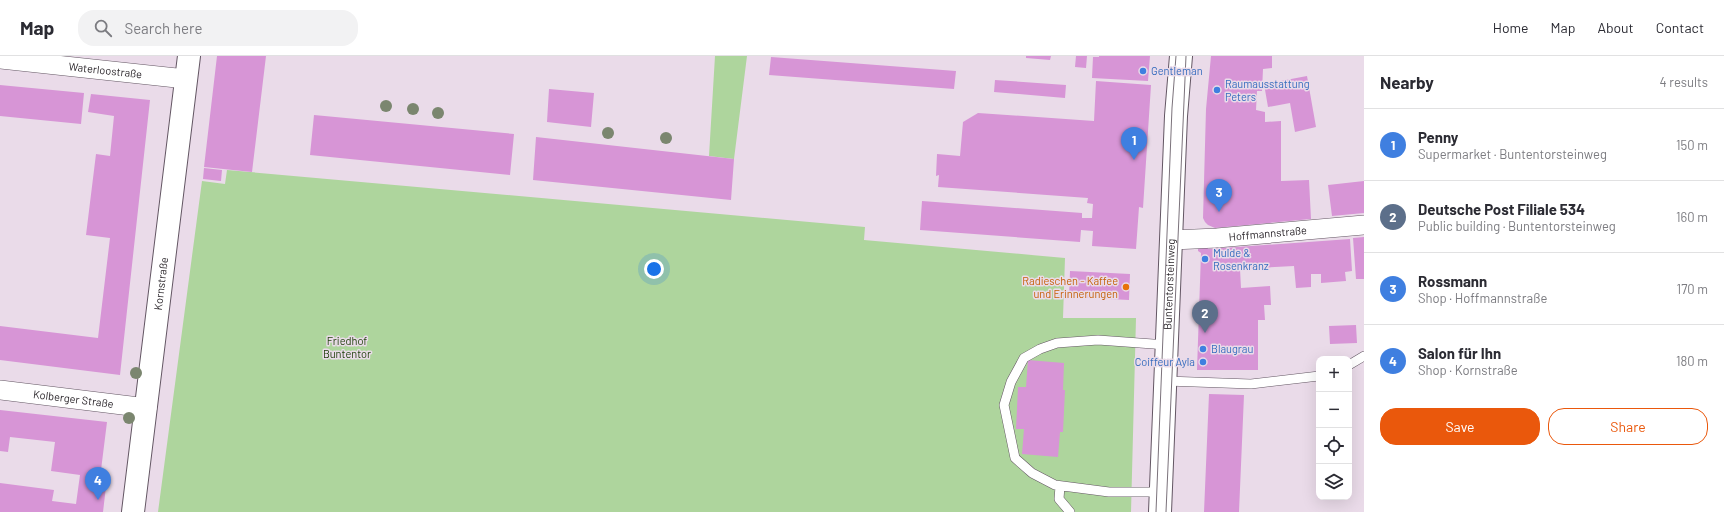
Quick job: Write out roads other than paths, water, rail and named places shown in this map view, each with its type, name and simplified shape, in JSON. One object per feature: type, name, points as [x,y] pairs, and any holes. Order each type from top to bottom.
[{"type":"street","name":"Kornstraße","points":[[132,512],[189,56]]},
{"type":"street","name":"Buntentorsteinweg","points":[[1161,502],[1176,116],[1181,56]]},
{"type":"street","name":"Waterloostraße","points":[[0,59],[186,79]]},
{"type":"street","name":"Hoffmannstraße","points":[[1172,240],[1217,238],[1364,225]]},
{"type":"street","name":"Kolberger Straße","points":[[0,390],[146,408]]},
{"type":"lane","points":[[1161,502],[1109,492],[1055,485],[1032,473],[1015,458],[1004,405],[1011,382],[1024,358],[1040,349],[1057,343],[1098,340],[1167,345]]},
{"type":"lane","points":[[1352,363],[1364,356]]},
{"type":"lane","points":[[1166,380],[1251,384],[1316,376]]},
{"type":"lane","points":[[1060,486],[1059,499],[1070,512]]},
{"type":"tram line","points":[[1156,512],[1172,108],[1176,56]]},
{"type":"tram line","points":[[1166,512],[1186,56]]},
{"type":"place","name":"Gentleman","points":[[1143,71]]},
{"type":"place","name":"Raumausstattung Peters","points":[[1217,90]]},
{"type":"place","name":"Penny","points":[[1134,160]]},
{"type":"place","name":"Rossmann","points":[[1219,212]]},
{"type":"place","name":"Mulde & Rosenkranz","points":[[1205,259]]},
{"type":"place","name":"Radieschen - Kaffee und Erinnerungen","points":[[1126,287]]},
{"type":"place","name":"Deutsche Post Filiale 534","points":[[1205,333]]},
{"type":"place","name":"Blaugrau","points":[[1203,349]]},
{"type":"place","name":"Coiffeur Ayla","points":[[1203,362]]},
{"type":"place","name":"Salon für Ihn","points":[[98,500]]},
{"type":"park label","name":"Friedhof Buntentor","points":[[347,347]]}]
